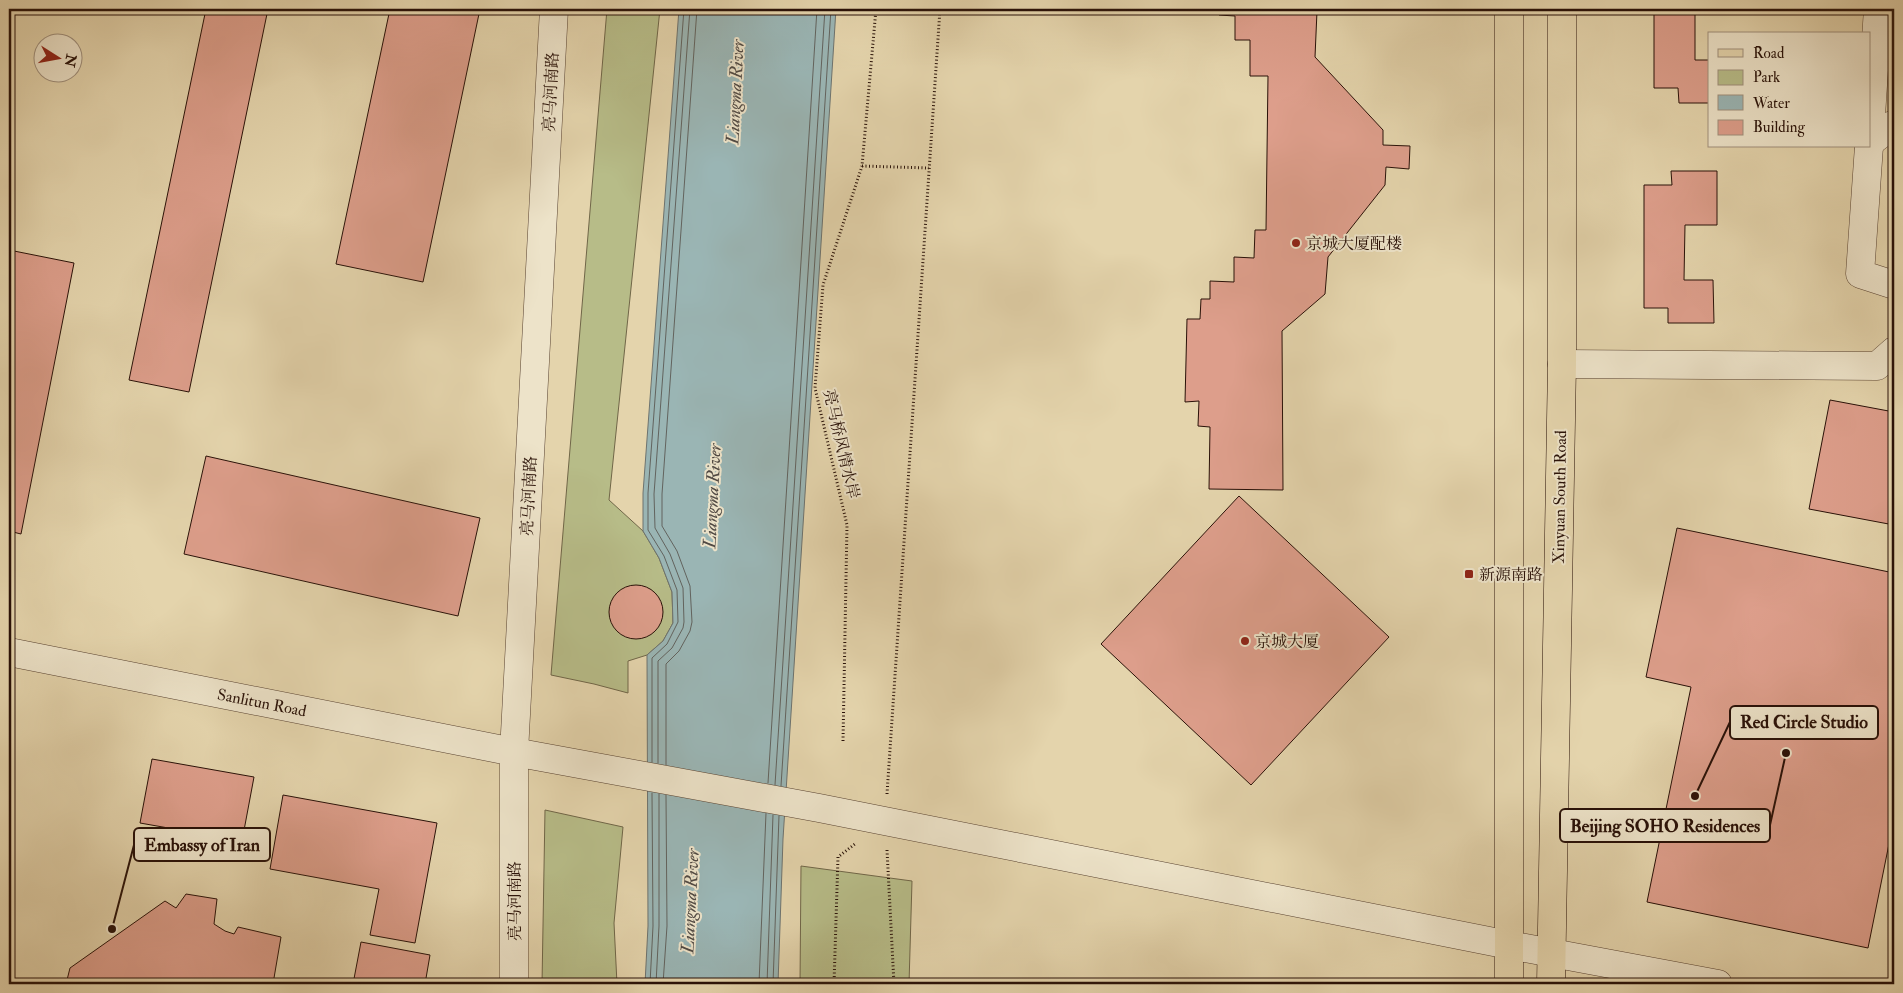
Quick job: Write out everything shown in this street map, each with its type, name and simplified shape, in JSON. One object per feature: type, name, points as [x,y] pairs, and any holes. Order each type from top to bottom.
[{"type":"main road","points":[[1509,984],[1510,9]]},
{"type":"main road","name":"Xinyuan South Road","points":[[1551,984],[1562,364],[1562,9]]},
{"type":"street","name":"亮马河南路","points":[[514,984],[514,752],[554,9]]},
{"type":"street","points":[[1870,130],[1878,9]]},
{"type":"street","points":[[1870,144],[1894,124]]},
{"type":"street","points":[[1869,148],[1860,274],[1894,285]]},
{"type":"street","points":[[1562,364],[1877,366],[1894,351]]},
{"type":"street","name":"Sanlitun Road","points":[[9,652],[514,752],[818,808],[1509,945],[1718,984]]},
{"type":"path","name":"亮马桥风情水岸","points":[[844,741],[847,525],[815,388],[823,285],[862,166],[876,9]]},
{"type":"path","points":[[894,984],[886,822],[940,9]]},
{"type":"path","points":[[862,166],[929,168]]},
{"type":"path","points":[[834,984],[838,857]]},
{"type":"green space","points":[[607,9],[660,9],[609,500],[643,531],[659,558],[672,592],[673,623],[663,641],[647,655],[628,661],[628,693],[551,675]]},
{"type":"green space","points":[[545,810],[623,827],[614,923],[617,984],[542,984]]},
{"type":"green space","points":[[801,866],[912,881],[909,984],[800,984]]},
{"type":"water","name":"Liangma River","points":[[679,9],[836,9],[783,839],[778,984],[645,984],[648,926],[647,655],[663,641],[673,623],[672,592],[659,558],[643,531],[643,493]]},
{"type":"building","points":[[206,9],[268,9],[189,392],[129,380]]},
{"type":"building","points":[[390,9],[480,9],[423,282],[336,264]]},
{"type":"building","name":"京城大厦配楼","points":[[1219,9],[1315,9],[1317,11],[1315,57],[1383,130],[1383,145],[1410,146],[1409,169],[1386,167],[1385,185],[1328,257],[1325,294],[1282,331],[1283,490],[1209,489],[1210,427],[1198,426],[1199,401],[1185,402],[1187,319],[1200,319],[1201,299],[1210,299],[1210,281],[1234,282],[1234,257],[1254,258],[1255,230],[1266,230],[1268,76],[1250,76],[1250,40],[1235,40],[1235,16],[1219,15]]},
{"type":"building","points":[[1654,9],[1695,9],[1695,60],[1708,60],[1708,103],[1679,103],[1678,88],[1654,88]]},
{"type":"building","points":[[1671,171],[1717,171],[1717,225],[1685,225],[1684,280],[1713,280],[1714,323],[1668,323],[1668,308],[1644,308],[1644,185],[1672,185]]},
{"type":"building","points":[[9,250],[74,263],[21,534],[9,531]]},
{"type":"building","points":[[1830,400],[1894,412],[1894,525],[1809,509]]},
{"type":"building","points":[[206,456],[480,518],[458,616],[184,554]]},
{"type":"building","name":"京城大厦","points":[[1239,496],[1389,637],[1251,785],[1101,644]]},
{"type":"building","points":[[1677,528],[1894,573],[1894,819],[1868,948],[1647,902],[1691,687],[1646,677]]},
{"type":"building","points":[[636,585],[646,587],[655,593],[661,602],[663,612],[661,622],[655,631],[646,637],[636,639],[626,637],[617,631],[611,622],[609,612],[611,602],[617,593],[626,587]]},
{"type":"building","points":[[152,759],[254,777],[242,841],[140,823]]},
{"type":"building","points":[[283,795],[437,823],[415,943],[370,935],[379,889],[270,869]]},
{"type":"building","points":[[186,894],[217,899],[214,924],[225,931],[234,934],[238,927],[281,937],[274,978],[268,984],[66,984],[70,968],[165,901],[176,908]]},
{"type":"building","points":[[361,942],[430,955],[425,984],[353,984]]},
{"type":"place","name":"京城大厦配楼","points":[[1296,243]]},
{"type":"place","name":"新源南路","points":[[1469,574]]},
{"type":"place","name":"京城大厦","points":[[1245,641]]},
{"type":"place","name":"Beijing SOHO Residences","points":[[1786,753]]},
{"type":"place","name":"Red Circle Studio","points":[[1695,796]]},
{"type":"place","name":"Embassy of Iran","points":[[112,929]]}]
